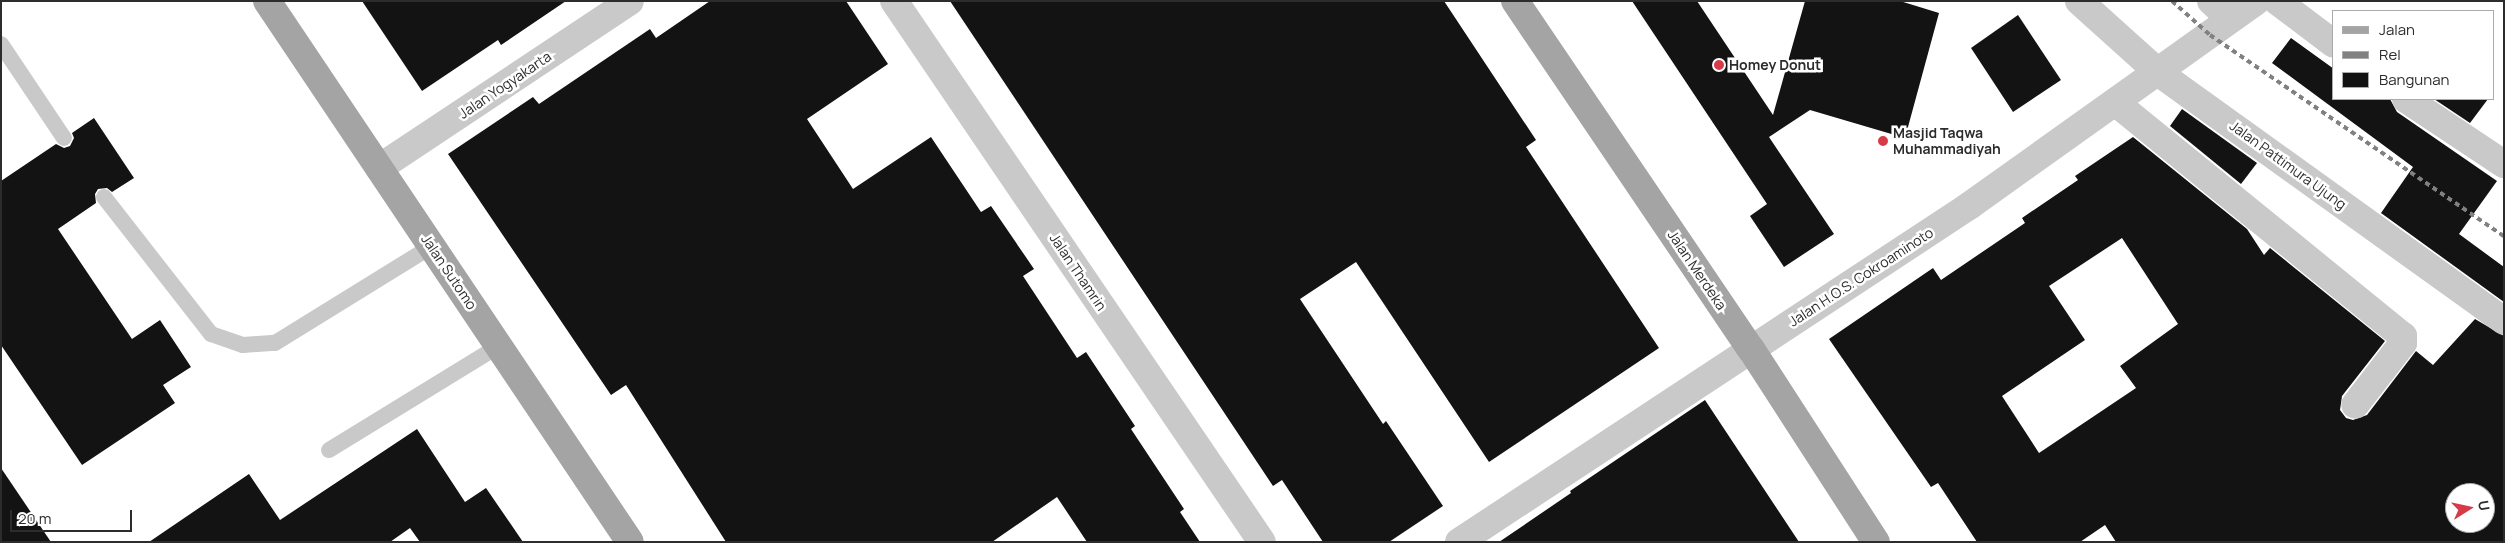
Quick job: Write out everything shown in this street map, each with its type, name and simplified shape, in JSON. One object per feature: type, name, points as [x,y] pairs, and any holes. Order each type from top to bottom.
[{"type":"main road","name":"Jalan Sutomo","points":[[267,1],[630,542]]},
{"type":"main road","name":"Jalan Merdeka","points":[[1515,1],[1751,349],[1876,542]]},
{"type":"street","name":"Jalan Yogyakarta","points":[[379,168],[630,1]]},
{"type":"street","name":"Jalan Thamrin","points":[[894,1],[1262,542]]},
{"type":"street","name":"Jalan Pattimura Ujung","points":[[2079,1],[2159,73],[2504,321]]},
{"type":"street","name":"Jalan H.O.S. Cokroaminoto","points":[[1459,542],[1969,206],[2159,73],[2220,10],[2256,1]]},
{"type":"street","points":[[2277,1],[2332,42]]},
{"type":"street","points":[[2408,100],[2504,164]]},
{"type":"street","points":[[2116,103],[2403,336],[2403,343],[2355,405]]},
{"type":"lane","points":[[1,44],[64,138]]},
{"type":"lane","points":[[104,197],[210,334],[243,345],[275,343],[432,246]]},
{"type":"lane","points":[[329,450],[498,346]]},
{"type":"building","points":[[362,1],[566,1],[501,45],[498,40],[422,91]]},
{"type":"building","points":[[710,1],[846,1],[888,64],[807,119],[853,189],[931,137],[981,212],[991,206],[1034,269],[1023,276],[1077,358],[1086,352],[1135,426],[1131,429],[1184,509],[1180,512],[1200,542],[1087,542],[1057,497],[992,542],[726,542],[626,385],[611,395],[448,154],[533,97],[539,104],[650,29],[656,38]]},
{"type":"building","points":[[950,1],[1444,1],[1536,140],[1526,147],[1659,348],[1489,462],[1356,262],[1300,299],[1383,424],[1386,421],[1443,506],[1389,542],[1323,542],[1282,480],[1273,486]]},
{"type":"building","points":[[1632,1],[1697,1],[1773,115],[1805,1],[1900,1],[1939,13],[1905,138],[1810,110],[1769,137],[1834,234],[1784,267],[1750,216],[1767,204]]},
{"type":"building","points":[[2018,15],[2061,80],[2013,112],[1971,48]]},
{"type":"building","points":[[2291,38],[2332,68],[2332,100],[2391,100],[2397,112],[2497,181],[2459,234],[2504,267],[2504,302],[2381,213],[2413,167],[2272,63]]},
{"type":"building","points":[[2436,100],[2487,100],[2470,123]]},
{"type":"building","points":[[2182,109],[2257,163],[2241,184],[2170,126]]},
{"type":"building","points":[[94,118],[134,178],[112,192],[107,188],[98,189],[95,194],[96,203],[58,229],[132,339],[160,320],[191,367],[163,385],[175,403],[82,465],[1,345],[1,181],[56,144],[64,148],[70,146],[74,138],[72,133]]},
{"type":"building","points":[[2133,137],[2247,229],[2264,255],[2270,248],[2385,341],[2342,396],[2340,410],[2346,418],[2353,420],[2367,415],[2416,351],[2433,365],[2475,319],[2504,336],[2504,542],[2116,542],[2105,525],[2080,542],[1977,542],[1938,483],[1931,487],[1829,339],[1933,268],[1941,280],[2025,223],[2022,218],[2078,180],[2075,176]],"holes":[[[2122,238],[2178,324],[2120,366],[2136,388],[2039,453],[2002,396],[2085,340],[2049,286]]]},
{"type":"building","points":[[1705,400],[1799,542],[1499,542],[1571,493],[1570,491]]},
{"type":"building","points":[[417,429],[465,502],[486,488],[523,542],[420,542],[410,528],[390,542],[149,542],[249,474],[280,520]]},
{"type":"building","points":[[1,468],[51,542],[1,542]]},
{"type":"railway","points":[[2172,1],[2210,35],[2504,236]]},
{"type":"place","name":"Homey Donut","points":[[1719,65]]},
{"type":"place","name":"Masjid Taqwa Muhammadiyah","points":[[1883,141]]}]
